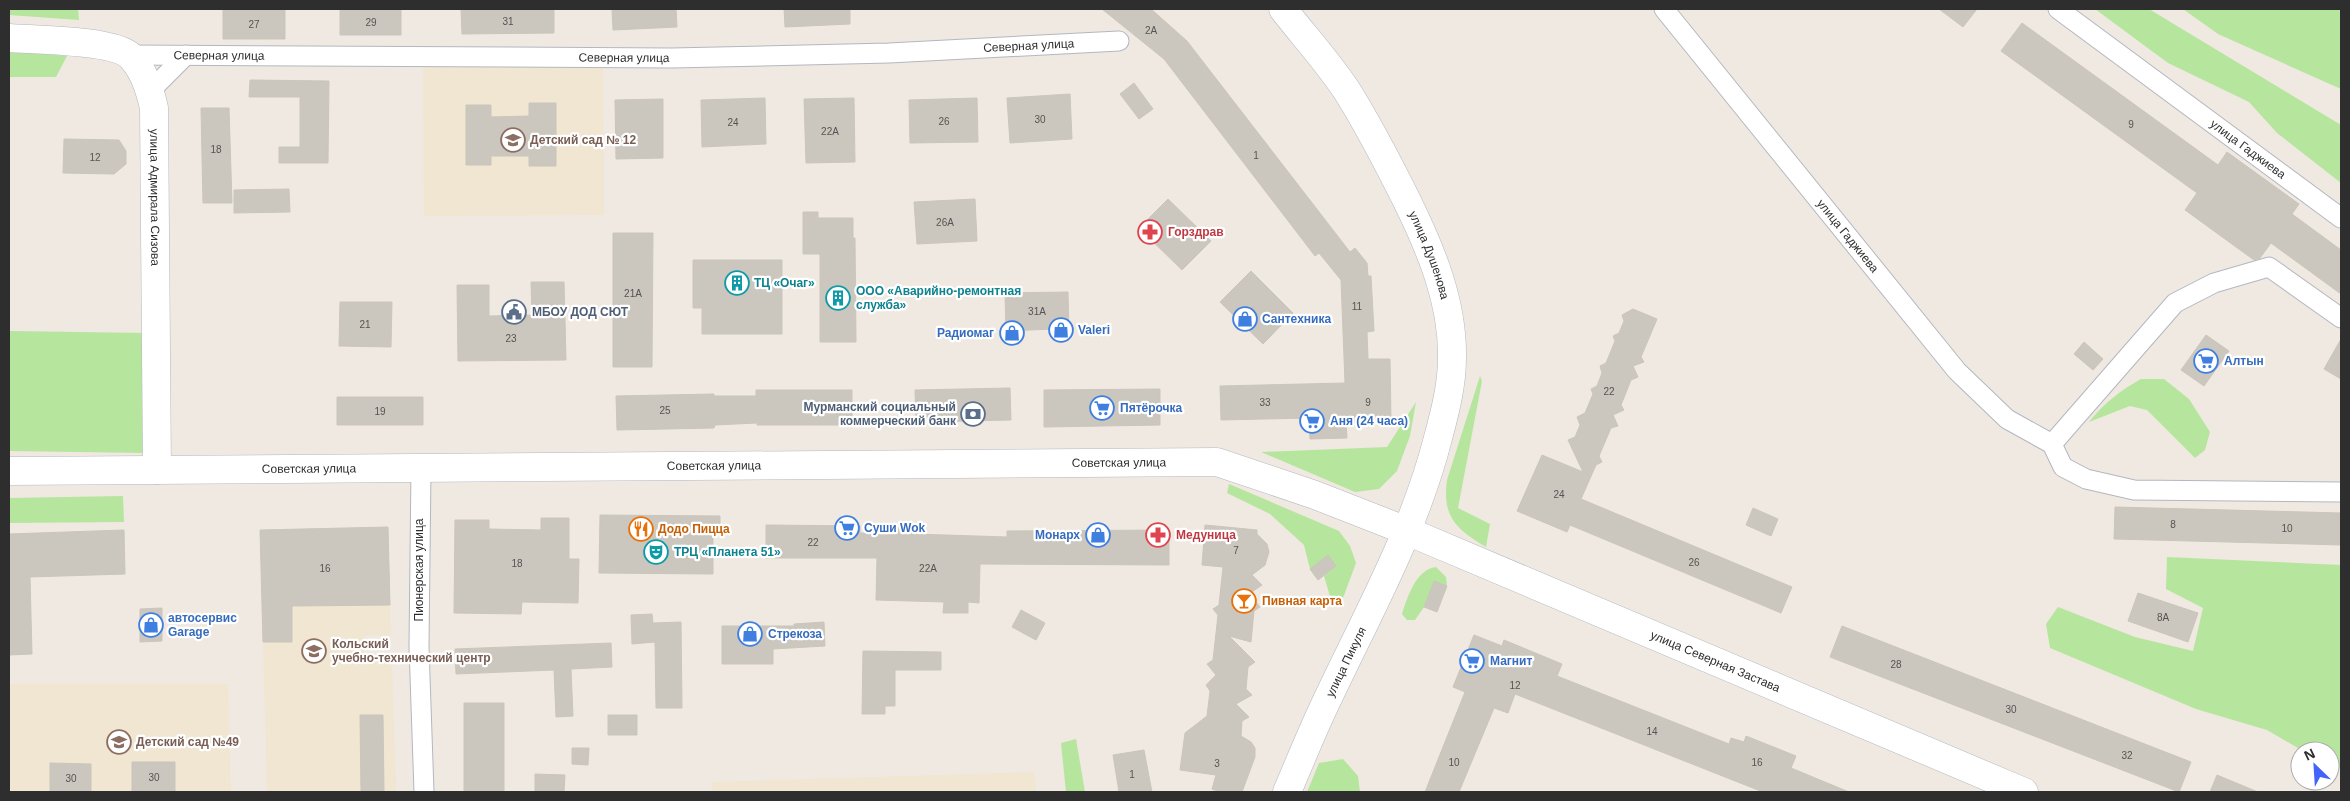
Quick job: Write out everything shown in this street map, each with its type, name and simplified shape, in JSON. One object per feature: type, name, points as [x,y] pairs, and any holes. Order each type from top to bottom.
[{"type":"street","name":"улица Душенова","points":[[1283,9],[1346,89],[1378,143],[1436,263],[1447,309],[1452,357],[1447,405],[1428,478],[1407,531]]},
{"type":"street","name":"улица Гаджиева","points":[[1664,9],[1957,371],[2007,419],[2052,444]]},
{"type":"street","name":"улица Гаджиева","points":[[2058,9],[2341,218]]},
{"type":"street","points":[[9,38],[107,45],[129,55]]},
{"type":"street","name":"Северная улица","points":[[129,55],[672,58],[888,53],[1119,41]]},
{"type":"street","name":"улица Адмирала Сизова","points":[[129,55],[150,91],[154,108],[157,470]]},
{"type":"street","points":[[150,91],[186,56]]},
{"type":"street","points":[[2341,318],[2269,267],[2214,283],[2175,303],[2052,444],[2063,467],[2086,479],[2134,490],[2341,492]]},
{"type":"street","name":"Советская улица","points":[[9,471],[1217,462],[1315,495],[1407,531]]},
{"type":"street","name":"Пионерская улица","points":[[421,468],[419,647],[424,792]]},
{"type":"street","name":"улица Пикуля","points":[[1287,792],[1321,712],[1366,622],[1407,531]]},
{"type":"street","name":"улица Северная Застава","points":[[1407,531],[2024,792]]},
{"type":"shaded area","name":"Детский сад № 12","points":[[603,65],[604,215],[424,216],[423,66]]},
{"type":"shaded area","name":"Кольский учебно-технический центр","points":[[388,527],[391,635],[364,636],[364,661],[392,661],[396,792],[267,792],[260,530]]},
{"type":"shaded area","name":"Детcкий сад №49","points":[[9,684],[228,684],[231,792],[9,792]]},
{"type":"shaded area","points":[[1034,772],[1036,792],[712,792],[712,782]]},
{"type":"green space","points":[[9,9],[78,9],[79,20],[9,15]]},
{"type":"green space","points":[[2095,9],[2149,9],[2341,125],[2341,183],[2277,133],[2249,102],[2168,63]]},
{"type":"green space","points":[[2183,9],[2341,9],[2341,89],[2218,34]]},
{"type":"green space","points":[[9,51],[67,56],[56,77],[9,77]]},
{"type":"green space","points":[[9,331],[148,333],[146,453],[9,451]]},
{"type":"green space","points":[[1480,376],[1482,381],[1458,508],[1490,524],[1486,547],[1459,528],[1453,521],[1449,513],[1446,493],[1447,480]]},
{"type":"green space","points":[[2141,379],[2164,379],[2189,399],[2210,432],[2205,450],[2195,458],[2147,410],[2130,406],[2089,422],[2113,398]]},
{"type":"green space","points":[[1416,402],[1410,436],[1397,471],[1379,489],[1355,492],[1261,452],[1387,447]]},
{"type":"green space","points":[[1229,484],[1339,531],[1350,546],[1356,563],[1340,606],[1332,603],[1324,576],[1336,566],[1328,556],[1310,569],[1304,545],[1270,514],[1227,493]]},
{"type":"green space","points":[[123,496],[124,522],[9,523],[9,498]]},
{"type":"green space","points":[[2167,557],[2341,565],[2341,768],[2340,741],[2290,741],[2290,743],[2267,730],[2196,709],[2050,648],[2046,624],[2058,607],[2135,637],[2193,651],[2203,608],[2166,589]]},
{"type":"green space","points":[[1436,567],[1446,577],[1447,586],[1434,581],[1424,607],[1415,620],[1407,620],[1402,614],[1413,585],[1423,573]]},
{"type":"green space","points":[[1076,739],[1085,792],[1066,792],[1061,743]]},
{"type":"green space","points":[[1343,759],[1358,776],[1360,792],[1307,792],[1319,763]]},
{"type":"building","points":[[223,9],[285,9],[285,39],[223,39]]},
{"type":"building","points":[[340,9],[401,9],[401,35],[340,35]]},
{"type":"building","points":[[461,9],[554,9],[554,33],[462,34]]},
{"type":"building","points":[[612,9],[676,9],[677,27],[613,30]]},
{"type":"building","points":[[784,9],[850,9],[850,24],[785,27]]},
{"type":"building","points":[[1102,9],[1151,9],[1187,41],[1350,252],[1355,248],[1367,263],[1368,276],[1371,276],[1374,331],[1367,332],[1368,359],[1390,359],[1391,421],[1346,422],[1347,438],[1310,439],[1309,418],[1221,420],[1220,386],[1345,383],[1341,280],[1319,253],[1315,256],[1164,59]]},
{"type":"building","points":[[1939,9],[1977,9],[1963,27]]},
{"type":"building","points":[[2022,23],[2218,165],[2227,152],[2299,204],[2292,214],[2341,250],[2341,294],[2271,243],[2260,258],[2254,260],[2185,210],[2197,193],[2001,51]]},
{"type":"building","points":[[250,80],[329,81],[328,163],[279,163],[279,147],[300,147],[300,97],[249,97]]},
{"type":"building","points":[[1134,83],[1153,109],[1139,119],[1120,94]]},
{"type":"building","points":[[1070,94],[1072,139],[1010,143],[1007,98]]},
{"type":"building","points":[[765,98],[766,144],[702,147],[701,100]]},
{"type":"building","points":[[854,98],[855,162],[806,163],[804,99]]},
{"type":"building","points":[[977,98],[978,142],[910,143],[909,100]]},
{"type":"building","points":[[663,99],[663,158],[616,159],[615,100]]},
{"type":"building","points":[[529,103],[556,103],[556,166],[529,166],[529,156],[491,156],[491,165],[466,165],[466,105],[491,105],[491,117],[529,116]]},
{"type":"building","points":[[201,108],[229,108],[232,203],[203,203]]},
{"type":"building","points":[[64,139],[119,140],[126,151],[126,164],[114,174],[63,173]]},
{"type":"building","points":[[289,189],[290,212],[234,213],[234,190]]},
{"type":"building","points":[[975,199],[977,241],[917,244],[914,202]]},
{"type":"building","points":[[1168,199],[1211,241],[1182,270],[1139,228]]},
{"type":"building","name":"ООО «Аварийно-ремонтная служба»","points":[[803,212],[818,212],[818,218],[853,218],[853,238],[855,238],[856,342],[820,342],[820,254],[803,254]]},
{"type":"building","points":[[613,233],[653,233],[652,367],[613,367]]},
{"type":"building","name":"ТЦ «Очаг»","points":[[693,260],[782,260],[782,334],[702,334],[702,308],[693,308]]},
{"type":"building","points":[[1251,271],[1293,313],[1263,344],[1220,302]]},
{"type":"building","points":[[531,282],[564,282],[566,360],[458,361],[457,285],[489,285],[489,316],[532,315]]},
{"type":"building","points":[[1068,292],[1069,335],[1054,336],[1054,329],[1006,331],[1005,293]]},
{"type":"building","points":[[340,302],[392,302],[391,347],[339,346]]},
{"type":"building","points":[[1633,309],[1657,319],[1641,357],[1644,362],[1633,366],[1638,377],[1631,380],[1621,405],[1624,410],[1613,415],[1618,426],[1611,428],[1599,456],[1602,462],[1596,465],[1581,499],[1792,587],[1781,613],[1570,525],[1567,532],[1517,511],[1542,455],[1583,472],[1568,440],[1575,437],[1580,425],[1577,417],[1585,413],[1593,394],[1591,389],[1597,386],[1602,373],[1600,366],[1606,363],[1615,341],[1613,336],[1619,333],[1624,321],[1622,315]]},
{"type":"building","points":[[2206,335],[2229,351],[2204,386],[2181,370]]},
{"type":"building","points":[[2341,339],[2341,379],[2324,369]]},
{"type":"building","points":[[2084,342],[2103,359],[2093,370],[2074,354]]},
{"type":"building","points":[[1010,388],[1011,420],[916,422],[915,390]]},
{"type":"building","name":"Пятёрочка","points":[[1160,389],[1160,425],[1044,427],[1044,390]]},
{"type":"building","points":[[756,390],[852,390],[852,425],[757,425],[757,423],[715,425],[714,428],[617,430],[616,396],[714,394],[714,396],[756,396]]},
{"type":"building","points":[[337,397],[423,397],[423,425],[337,425]]},
{"type":"building","points":[[2115,507],[2341,513],[2341,545],[2114,539]]},
{"type":"building","points":[[1753,508],[1778,519],[1771,536],[1746,525]]},
{"type":"building","name":"ТРЦ «Планета 51»","points":[[600,515],[720,516],[720,532],[713,532],[713,574],[599,573]]},
{"type":"building","points":[[541,518],[569,518],[569,559],[579,559],[578,603],[522,602],[521,614],[454,613],[455,520],[489,520],[489,529],[541,530]]},
{"type":"building","points":[[766,525],[860,526],[860,533],[893,534],[893,528],[915,528],[915,534],[1007,537],[1007,531],[1169,530],[1169,565],[980,564],[979,603],[968,602],[968,613],[943,613],[944,602],[876,600],[877,558],[766,558]]},
{"type":"building","points":[[1205,525],[1257,530],[1257,534],[1267,544],[1269,552],[1265,565],[1252,575],[1262,585],[1249,594],[1260,607],[1254,611],[1251,642],[1229,636],[1255,662],[1248,667],[1246,689],[1252,695],[1236,704],[1249,717],[1242,721],[1241,736],[1251,742],[1255,748],[1255,757],[1242,792],[1220,792],[1212,789],[1216,775],[1180,770],[1185,733],[1207,716],[1210,691],[1206,685],[1216,675],[1207,664],[1213,660],[1218,615],[1213,609],[1219,605],[1223,567],[1202,565]]},
{"type":"building","points":[[388,527],[390,605],[292,606],[292,642],[263,642],[260,530]]},
{"type":"building","points":[[124,530],[125,574],[30,577],[32,654],[9,655],[9,534]]},
{"type":"building","points":[[1328,555],[1336,566],[1318,580],[1310,569]]},
{"type":"building","points":[[1434,581],[1447,586],[1437,612],[1424,607]]},
{"type":"building","points":[[2138,593],[2198,613],[2188,642],[2128,621]]},
{"type":"building","name":"автосервис Garage","points":[[162,608],[162,641],[140,642],[140,609]]},
{"type":"building","points":[[1021,610],[1045,623],[1036,640],[1012,627]]},
{"type":"building","points":[[652,614],[653,623],[681,622],[682,708],[656,708],[655,642],[632,644],[631,615]]},
{"type":"building","points":[[824,622],[825,646],[773,649],[773,664],[722,664],[722,626],[794,626],[794,624]]},
{"type":"building","points":[[1842,626],[2191,762],[2179,792],[1830,657]]},
{"type":"building","points":[[1474,635],[1502,646],[1504,640],[1562,664],[1557,676],[1729,744],[1731,738],[1744,742],[1746,736],[1796,756],[1791,768],[1849,792],[1763,792],[1515,694],[1508,713],[1494,708],[1459,792],[1425,792],[1465,692],[1453,687]]},
{"type":"building","points":[[611,643],[612,667],[571,669],[573,716],[556,717],[554,670],[456,674],[455,649]]},
{"type":"building","points":[[863,651],[941,652],[941,670],[895,670],[895,706],[885,706],[885,714],[862,714]]},
{"type":"building","points":[[464,703],[504,703],[504,792],[464,792]]},
{"type":"building","points":[[360,715],[383,715],[384,792],[361,792]]},
{"type":"building","points":[[608,715],[637,715],[637,735],[608,735]]},
{"type":"building","points":[[572,748],[589,748],[588,765],[572,764]]},
{"type":"building","points":[[1144,750],[1152,792],[1119,792],[1113,755]]},
{"type":"building","points":[[132,762],[175,762],[175,792],[132,792]]},
{"type":"building","points":[[50,763],[91,764],[91,792],[50,792]]},
{"type":"building","points":[[535,774],[565,775],[564,792],[535,792]]},
{"type":"building","points":[[2217,775],[2258,792],[2210,792]]},
{"type":"place","name":"Детский сад № 12","points":[[513,140]]},
{"type":"place","name":"Горздрав","points":[[1150,232]]},
{"type":"place","name":"ТЦ «Очаг»","points":[[737,283]]},
{"type":"place","name":"ООО «Аварийно-ремонтная служба»","points":[[838,298]]},
{"type":"place","name":"МБОУ ДОД СЮТ","points":[[514,312]]},
{"type":"place","name":"Сантехника","points":[[1245,319]]},
{"type":"place","name":"Valeri","points":[[1061,330]]},
{"type":"place","name":"Радиомаг","points":[[1012,333]]},
{"type":"place","name":"Алтын","points":[[2206,361]]},
{"type":"place","name":"Пятёрочка","points":[[1102,408]]},
{"type":"place","name":"Мурманский социальный коммерческий банк","points":[[973,414]]},
{"type":"place","name":"Аня (24 часа)","points":[[1312,421]]},
{"type":"place","name":"Суши Wok","points":[[847,528]]},
{"type":"place","name":"Додо Пицца","points":[[641,529]]},
{"type":"place","name":"Монарх","points":[[1098,535]]},
{"type":"place","name":"Медуница","points":[[1158,535]]},
{"type":"place","name":"ТРЦ «Планета 51»","points":[[656,552]]},
{"type":"place","name":"Пивная карта","points":[[1244,601]]},
{"type":"place","name":"автосервис Garage","points":[[151,625]]},
{"type":"place","name":"Стрекоза","points":[[750,634]]},
{"type":"place","name":"Кольский учебно-технический центр","points":[[314,651]]},
{"type":"place","name":"Магнит","points":[[1472,661]]},
{"type":"place","name":"Детcкий сад №49","points":[[119,742]]}]
